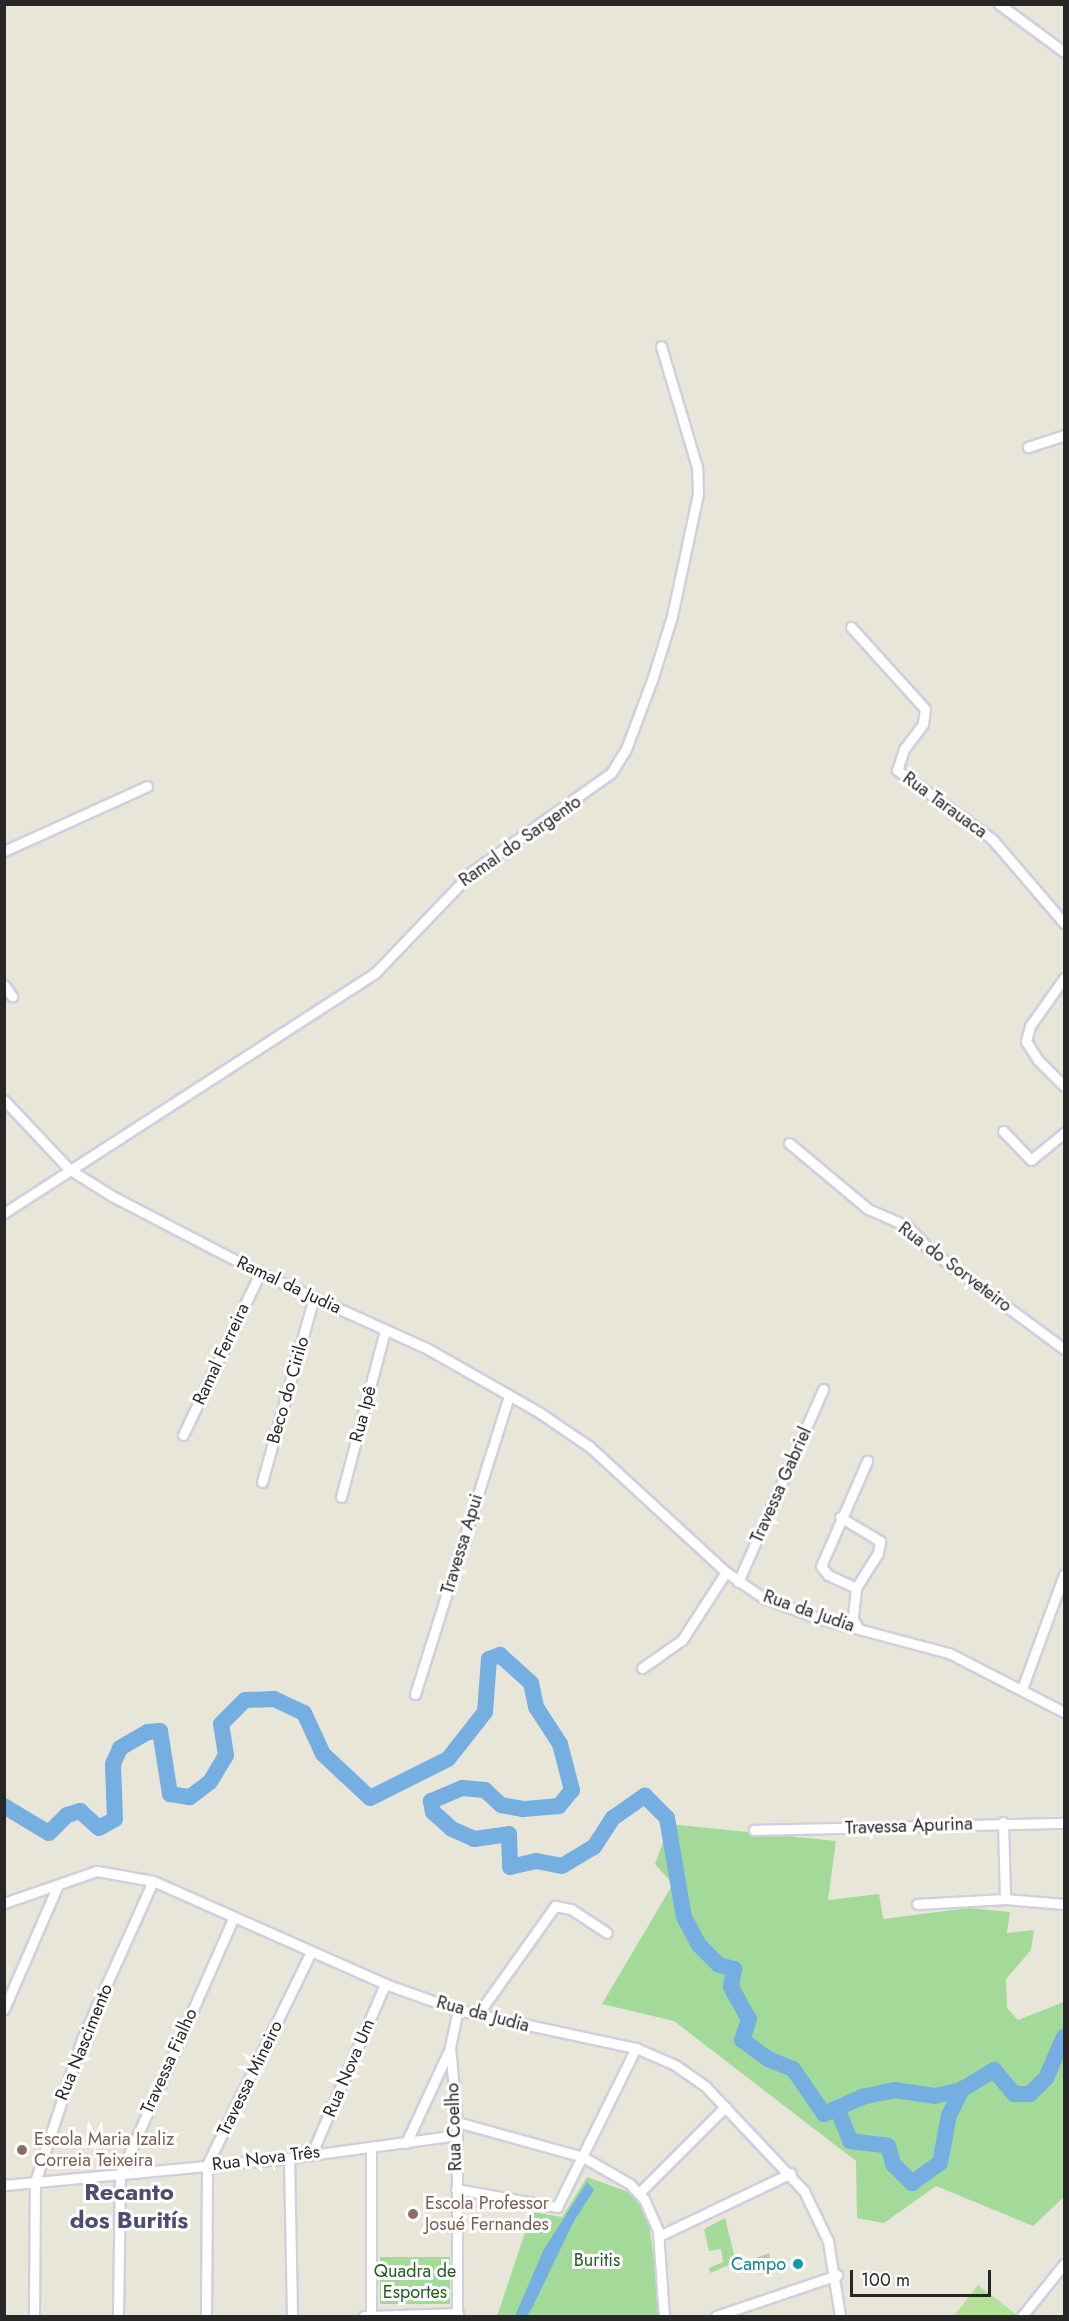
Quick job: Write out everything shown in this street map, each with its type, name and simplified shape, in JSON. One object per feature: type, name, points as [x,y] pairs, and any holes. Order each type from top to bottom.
[{"type":"street","points":[[999,4],[1065,52]]},
{"type":"street","name":"Ramal do Sargento","points":[[4,1213],[376,972],[473,871],[611,773],[626,749],[659,658],[698,494],[696,467],[661,346]]},
{"type":"street","points":[[1028,447],[1065,435]]},
{"type":"street","name":"Rua Tarauaca","points":[[851,627],[925,709],[923,724],[904,749],[897,770],[993,839],[1065,923]]},
{"type":"street","points":[[4,851],[147,786]]},
{"type":"street","points":[[1065,978],[1030,1026],[1026,1041],[1038,1060],[1065,1086]]},
{"type":"street","points":[[4,985],[12,996]]},
{"type":"street","name":"Ramal da Judia","points":[[4,1100],[69,1169],[112,1196],[260,1273],[385,1331],[509,1395],[590,1447]]},
{"type":"street","points":[[1004,1131],[1031,1160],[1065,1133]]},
{"type":"street","name":"Rua do Sorveteiro","points":[[789,1143],[868,1209],[907,1226],[929,1249],[1065,1349]]},
{"type":"street","name":"Ramal Ferreira","points":[[183,1435],[260,1273]]},
{"type":"street","name":"Beco do Cirilo","points":[[262,1482],[314,1297]]},
{"type":"street","name":"Rua Ipê","points":[[341,1497],[385,1331]]},
{"type":"street","name":"Travessa Gabriel","points":[[738,1582],[823,1389]]},
{"type":"street","name":"Travessa Apui","points":[[415,1694],[509,1395]]},
{"type":"street","name":"Rua da Judia","points":[[590,1447],[726,1572],[762,1597],[858,1628],[934,1647],[1065,1712]]},
{"type":"street","points":[[856,1588],[828,1575],[821,1566],[840,1517],[867,1461]]},
{"type":"street","points":[[840,1517],[880,1541],[878,1553],[856,1588],[853,1619],[858,1628]]},
{"type":"street","points":[[642,1668],[682,1640],[726,1572]]},
{"type":"street","points":[[1022,1689],[1065,1574]]},
{"type":"street","points":[[1003,1822],[1005,1899]]},
{"type":"street","name":"Travessa Apurina","points":[[754,1830],[1003,1822],[1065,1823]]},
{"type":"street","name":"Rua da Judia","points":[[4,1903],[97,1870],[153,1881],[385,1984],[458,2010],[636,2048],[690,2073],[791,2173],[817,2214],[837,2275],[840,2316]]},
{"type":"street","name":"Rua Nascimento","points":[[34,2316],[35,2182],[82,2039],[153,1881]]},
{"type":"street","points":[[4,2010],[58,1884]]},
{"type":"street","points":[[917,1905],[1005,1899],[1065,1904]]},
{"type":"street","points":[[478,2014],[555,1906],[571,1909],[607,1933]]},
{"type":"street","name":"Travessa Fialho","points":[[118,2316],[120,2175],[234,1917]]},
{"type":"street","name":"Travessa Mineiro","points":[[206,2316],[207,2165],[311,1952]]},
{"type":"street","name":"Rua Nova Um","points":[[312,2152],[385,1984]]},
{"type":"street","name":"Rua Coelho","points":[[458,2010],[450,2048],[457,2122],[458,2315]]},
{"type":"street","points":[[406,2144],[450,2048]]},
{"type":"street","points":[[456,2189],[557,2207],[636,2048]]},
{"type":"street","points":[[639,2193],[725,2107]]},
{"type":"street","points":[[457,2122],[583,2157],[639,2193],[659,2236],[664,2316]]},
{"type":"street","name":"Rua Nova Três","points":[[4,2185],[289,2158],[312,2152],[406,2144],[456,2135]]},
{"type":"street","points":[[371,2147],[371,2316]]},
{"type":"street","points":[[289,2158],[292,2316]]},
{"type":"street","points":[[659,2236],[791,2173]]},
{"type":"street","points":[[1022,2316],[1065,2264]]},
{"type":"street","points":[[716,2316],[837,2275]]},
{"type":"street","points":[[363,2316],[458,2315]]},
{"type":"green space","points":[[670,1824],[836,1841],[828,1900],[879,1894],[883,1919],[969,1908],[1010,1912],[1007,1933],[1034,1930],[1031,1950],[1006,1979],[1007,2008],[1018,2020],[1064,2002],[1064,2197],[1033,2226],[936,2186],[884,2223],[857,2218],[856,2161],[674,2021],[602,2004],[673,1884],[655,1864]]},
{"type":"green space","name":"Buritis","points":[[587,2177],[634,2194],[648,2217],[662,2316],[497,2316],[532,2212],[562,2217]]},
{"type":"green space","points":[[725,2218],[736,2262],[710,2273],[709,2268],[723,2262],[721,2249],[709,2251],[704,2229]]},
{"type":"green space","name":"Quadra de Esportes","points":[[380,2257],[450,2257],[450,2304],[380,2304]]},
{"type":"green space","points":[[978,2285],[1017,2315],[954,2316]]},
{"type":"water","points":[[587,2182],[594,2190],[574,2221],[532,2308],[527,2316],[515,2316],[544,2249]]},
{"type":"building","points":[[769,2253],[773,2271],[759,2274],[753,2259]]},
{"type":"waterway","points":[[4,1806],[49,1833],[67,1815],[80,1811],[99,1828],[115,1819],[113,1764],[120,1748],[148,1732],[160,1731],[170,1794],[190,1797],[210,1782],[226,1755],[221,1724],[245,1700],[274,1699],[304,1713],[323,1754],[370,1798],[448,1759],[485,1712],[489,1659],[500,1655],[531,1683],[536,1707],[560,1744],[572,1790],[559,1806],[523,1809],[501,1805],[485,1790],[462,1788],[431,1801],[433,1812],[452,1829],[474,1839],[509,1834],[510,1867],[536,1861],[562,1866],[594,1847],[613,1818],[645,1796],[667,1818],[684,1917],[699,1945],[719,1965],[734,1969],[731,1987],[749,2019],[742,2040],[768,2059],[793,2069],[824,2114],[862,2097],[894,2090],[935,2096],[961,2090],[994,2070],[1014,2094],[1030,2094],[1046,2078],[1064,2037]]},
{"type":"waterway","points":[[837,2108],[850,2141],[888,2146],[893,2164],[912,2183],[940,2163],[949,2115],[963,2088]]},
{"type":"place","name":"Escola Maria Izaliz Correia Teixeira","points":[[22,2150]]},
{"type":"place","name":"Escola Professor Josué Fernandes","points":[[413,2214]]},
{"type":"place","name":"Campo","points":[[798,2264]]},
{"type":"district","name":"Recanto dos Buritís","points":[[129,2206]]}]
